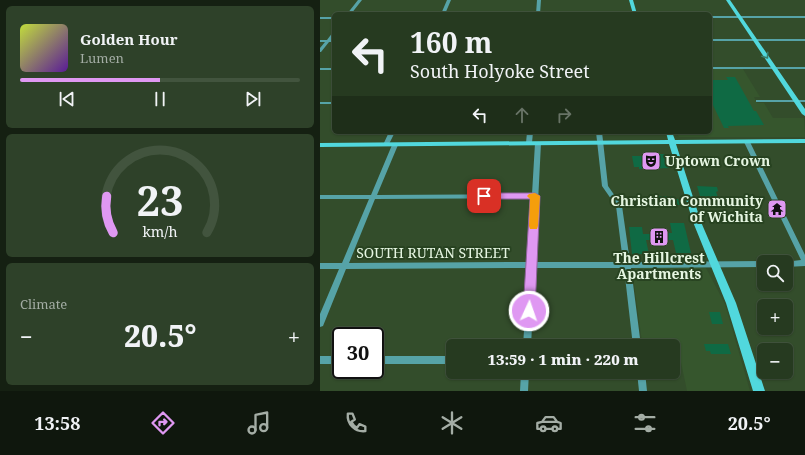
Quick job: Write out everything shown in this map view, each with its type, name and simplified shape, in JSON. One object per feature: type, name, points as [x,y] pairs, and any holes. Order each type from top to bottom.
[{"type":"main road","points":[[631,0],[634,12]]},
{"type":"main road","points":[[728,0],[805,114]]},
{"type":"main road","points":[[670,134],[697,222],[731,303],[759,391]]},
{"type":"main road","points":[[320,145],[805,141]]},
{"type":"street","points":[[351,12],[360,0]]},
{"type":"street","points":[[444,12],[449,0]]},
{"type":"street","points":[[538,12],[539,0]]},
{"type":"street","points":[[712,17],[805,17]]},
{"type":"street","points":[[320,18],[332,18]]},
{"type":"street","points":[[320,51],[332,36]]},
{"type":"street","points":[[712,40],[805,40]]},
{"type":"street","points":[[320,41],[332,41]]},
{"type":"street","points":[[712,68],[805,68]]},
{"type":"street","points":[[320,69],[332,69]]},
{"type":"street","points":[[758,101],[805,101]]},
{"type":"street","points":[[320,103],[332,103]]},
{"type":"street","points":[[386,145],[391,134]]},
{"type":"street","points":[[529,143],[530,134]]},
{"type":"street","points":[[599,134],[606,186],[619,206],[636,339]]},
{"type":"street","points":[[747,142],[805,263],[793,264]]},
{"type":"street","points":[[527,339],[538,143]]},
{"type":"street","points":[[320,323],[395,144]]},
{"type":"street","points":[[320,197],[535,196]]},
{"type":"street","name":"SOUTH RUTAN STREET","points":[[320,266],[757,264]]},
{"type":"street","points":[[320,360],[332,360]]},
{"type":"street","points":[[384,360],[446,360]]},
{"type":"street","points":[[524,391],[525,379]]},
{"type":"street","points":[[642,379],[643,391]]},
{"type":"shaded area","points":[[712,69],[743,69],[760,97],[754,97],[757,103],[764,103],[773,118],[804,118],[805,137],[679,137],[677,134],[712,134]]},
{"type":"shaded area","points":[[637,267],[706,268],[725,304],[750,391],[687,391],[680,357],[680,339],[642,339],[632,269]]},
{"type":"building","points":[[726,77],[735,77],[754,111],[756,111],[764,125],[728,126],[729,128],[724,128],[712,103],[712,80],[728,80]]},
{"type":"building","name":"Uptown Crown","points":[[643,154],[667,154],[671,168],[639,169],[639,167],[634,167],[632,156],[642,156]]},
{"type":"building","points":[[697,186],[717,187],[718,191],[716,192],[720,203],[702,203]]},
{"type":"building","points":[[652,196],[673,196],[674,199],[678,199],[680,205],[663,205],[663,203],[653,202]]},
{"type":"building","name":"The Hillcrest Apartments","points":[[670,223],[684,223],[691,253],[676,253],[673,240],[646,240],[649,254],[632,254],[629,227],[642,227],[643,234],[652,234],[652,232],[672,233]]},
{"type":"building","points":[[709,312],[720,312],[723,324],[712,324]]},
{"type":"building","points":[[704,344],[728,344],[731,354],[711,354],[710,351],[706,351]]},
{"type":"slow traffic","points":[[532,196],[535,196],[533,226]]},
{"type":"place","name":"Uptown Crown","points":[[651,161]]},
{"type":"place","name":"Christian Community of Wichita","points":[[777,209]]},
{"type":"place","name":"The Hillcrest Apartments","points":[[659,237]]},
{"type":"route","points":[[484,196],[535,196],[529,311]]}]
